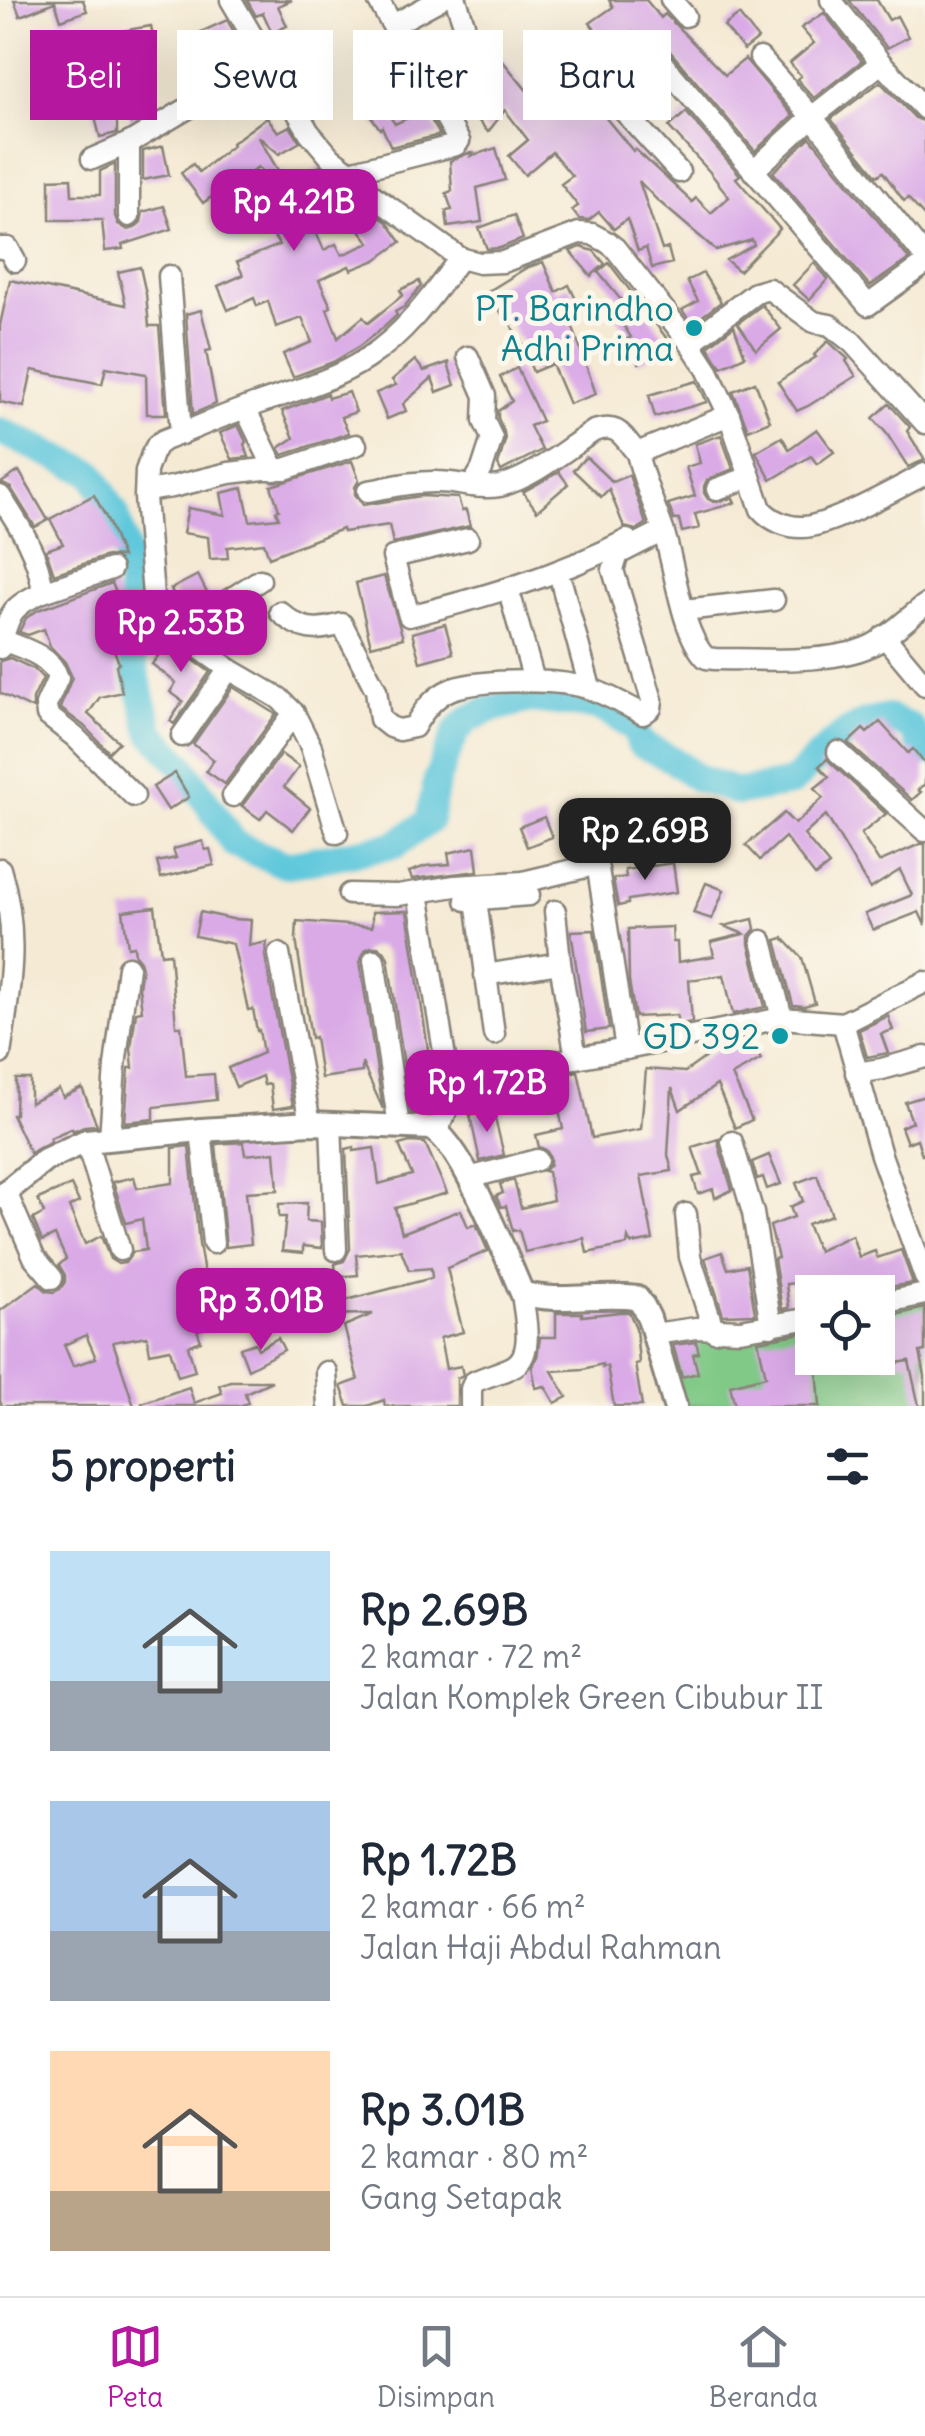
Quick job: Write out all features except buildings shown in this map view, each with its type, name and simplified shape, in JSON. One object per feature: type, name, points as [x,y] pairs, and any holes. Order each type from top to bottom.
[{"type":"street","points":[[231,0],[248,30]]},
{"type":"street","points":[[350,172],[459,143],[378,0]]},
{"type":"street","points":[[393,26],[439,0]]},
{"type":"street","points":[[456,0],[464,24]]},
{"type":"street","points":[[831,0],[881,63],[925,109]]},
{"type":"street","points":[[679,172],[604,88],[653,52],[868,305],[925,260],[760,58]]},
{"type":"street","points":[[752,171],[881,63]]},
{"type":"street","points":[[92,159],[177,114]]},
{"type":"street","points":[[302,120],[331,158],[362,187],[460,258],[479,264],[503,262],[578,233],[592,234],[615,248],[707,369],[729,415],[766,515],[802,528],[848,512],[925,474]]},
{"type":"street","points":[[128,142],[129,216]]},
{"type":"street","points":[[337,833],[312,747],[294,712],[159,616],[153,603],[146,471],[157,445],[245,408],[322,382],[364,360],[423,309],[460,258]]},
{"type":"street","points":[[168,276],[180,434]]},
{"type":"street","points":[[690,343],[754,293],[769,289],[814,322],[830,325],[852,342],[925,423]]},
{"type":"street","points":[[468,357],[485,396],[484,421],[492,438],[472,486]]},
{"type":"street","points":[[245,408],[275,470]]},
{"type":"street","points":[[637,453],[729,415]]},
{"type":"street","points":[[368,492],[433,482],[489,488],[528,474],[594,431],[614,428],[637,453],[662,527],[692,640],[706,658],[815,657],[856,652],[877,642],[925,605]]},
{"type":"street","points":[[146,491],[229,473],[304,464],[356,445]]},
{"type":"street","points":[[716,488],[750,477]]},
{"type":"street","points":[[0,496],[35,555],[43,592]]},
{"type":"street","points":[[468,540],[393,557],[409,616],[491,595],[662,527]]},
{"type":"street","points":[[280,612],[293,624],[308,628],[324,630],[342,624],[376,690],[380,719],[399,730],[414,727],[424,708],[450,690],[492,682],[534,680],[590,688],[644,714],[652,708],[652,700],[613,570],[618,554],[662,527]]},
{"type":"street","points":[[112,568],[30,598],[11,612],[1,644],[30,651],[52,665],[58,678],[46,705],[47,715],[134,796]]},
{"type":"street","points":[[178,633],[260,580]]},
{"type":"street","points":[[562,585],[590,688]]},
{"type":"street","points":[[684,610],[774,600]]},
{"type":"street","points":[[512,602],[534,680]]},
{"type":"street","points":[[884,636],[925,685]]},
{"type":"street","points":[[182,736],[229,668]]},
{"type":"street","points":[[233,796],[294,712]]},
{"type":"street","points":[[838,752],[925,831]]},
{"type":"street","points":[[349,894],[398,895],[455,886],[523,882],[590,865],[596,867],[626,1049]]},
{"type":"street","points":[[0,869],[14,955],[0,1054]]},
{"type":"street","points":[[418,892],[452,1100]]},
{"type":"street","points":[[494,1034],[471,900],[529,895]]},
{"type":"street","points":[[555,911],[576,1058]]},
{"type":"street","points":[[762,941],[782,1018]]},
{"type":"street","points":[[280,954],[321,1123],[336,1250]]},
{"type":"street","points":[[374,960],[400,1126]]},
{"type":"street","points":[[486,975],[560,963]]},
{"type":"street","points":[[110,1138],[128,966]]},
{"type":"street","points":[[438,1131],[455,1093],[490,1073],[782,1018],[843,1024],[925,982]]},
{"type":"street","points":[[843,1024],[881,1155],[925,1277]]},
{"type":"street","points":[[856,1073],[925,1057]]},
{"type":"street","points":[[52,1278],[34,1257],[3,1194],[45,1160],[86,1141],[321,1123],[432,1128],[444,1136],[491,1218],[522,1293],[526,1350],[522,1359],[516,1366],[474,1382],[470,1389],[471,1406]]},
{"type":"street","points":[[202,1130],[212,1243]]},
{"type":"street","points":[[86,1141],[120,1250]]},
{"type":"street","points":[[732,1142],[753,1213],[771,1326]]},
{"type":"street","points":[[469,1178],[537,1160]]},
{"type":"street","points":[[686,1214],[690,1257],[714,1331]]},
{"type":"street","points":[[522,1293],[536,1297],[636,1298],[654,1334],[675,1406]]},
{"type":"street","points":[[895,1300],[925,1294]]},
{"type":"street","points":[[654,1334],[795,1321]]},
{"type":"street","points":[[326,1372],[328,1406]]},
{"type":"green space","points":[[925,1294],[925,1406],[667,1406],[654,1334],[795,1320],[795,1375],[895,1375],[895,1300]]},
{"type":"waterway","points":[[0,431],[92,473],[116,515],[130,565],[134,667],[151,732],[182,765],[234,844],[286,865],[395,845],[429,821],[437,779],[456,732],[467,720],[531,699],[600,707],[636,729],[640,744],[672,759],[697,778],[738,792],[791,783],[847,732],[888,718],[911,727],[925,752]]},
{"type":"place","name":"PT. Barindho Adhi Prima","points":[[694,328]]},
{"type":"place","name":"GD 392","points":[[780,1036]]}]
